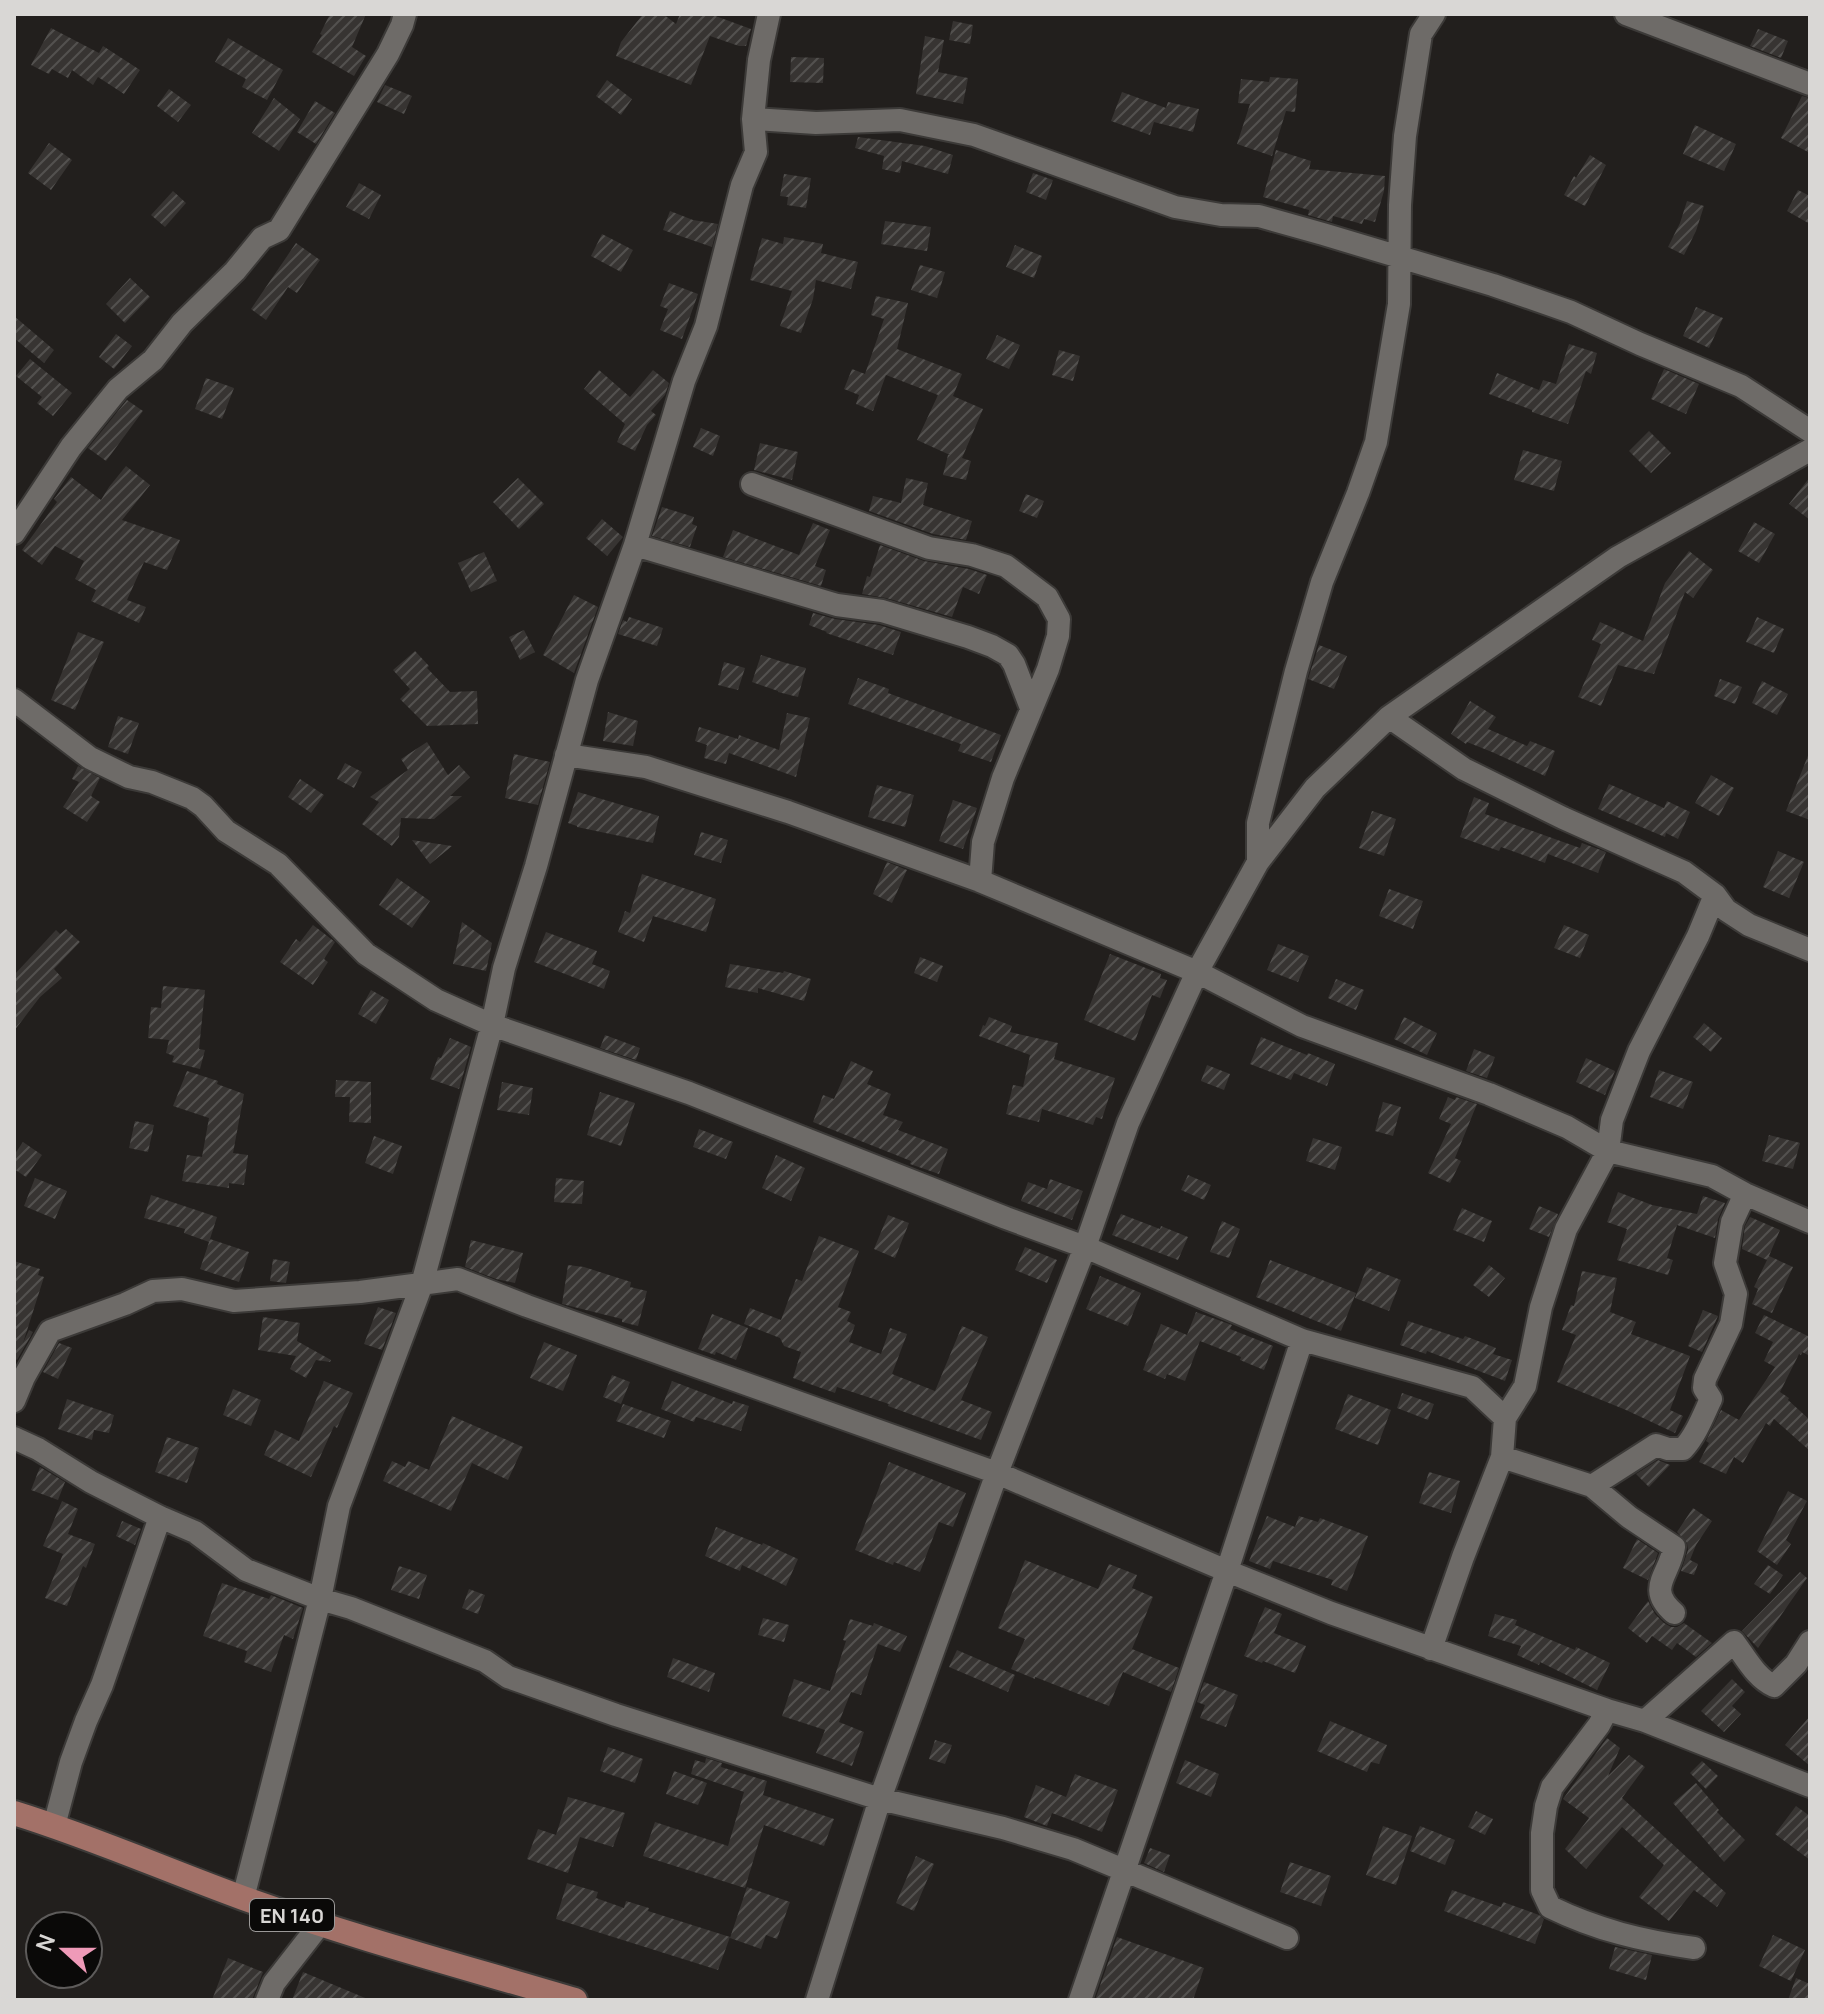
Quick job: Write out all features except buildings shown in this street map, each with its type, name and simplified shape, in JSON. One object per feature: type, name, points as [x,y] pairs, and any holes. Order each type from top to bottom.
[{"type":"main road","name":"EN 140","points":[[14,1813],[320,1924],[575,2000]]},
{"type":"street","points":[[14,533],[71,447],[118,389],[153,360],[182,323],[235,271],[262,238],[279,230],[388,54],[405,14]]},
{"type":"street","points":[[243,1898],[320,1599],[339,1506],[422,1284],[492,1025],[504,968],[536,866],[587,680],[635,545],[684,381],[706,326],[742,185],[756,152],[753,119],[759,60],[769,14]]},
{"type":"street","points":[[1410,14],[1421,34]]},
{"type":"street","points":[[1258,862],[1258,823],[1296,671],[1322,582],[1376,442],[1399,304],[1400,205],[1405,136],[1421,34],[1434,14]]},
{"type":"street","points":[[1626,14],[1810,84]]},
{"type":"street","points":[[753,119],[816,123],[900,120],[974,135],[1175,207],[1221,215],[1259,216],[1323,234],[1571,312],[1741,386],[1810,431]]},
{"type":"street","points":[[817,2000],[880,1799],[997,1473],[1085,1247],[1128,1123],[1197,972],[1258,862],[1315,788],[1389,717],[1618,557],[1810,450]]},
{"type":"street","points":[[752,484],[929,548],[972,555],[1006,566],[1047,597],[1059,619],[1058,636],[1048,669],[1003,778],[983,842],[980,881]]},
{"type":"street","points":[[635,545],[837,605],[882,611],[992,646],[1008,655],[1014,664],[1031,708]]},
{"type":"street","points":[[14,700],[90,758],[129,777],[152,782],[192,798],[226,831],[278,864],[366,954],[436,1000],[492,1025],[689,1093],[1085,1247],[1302,1340],[1472,1387],[1505,1418]]},
{"type":"street","points":[[1389,717],[1464,769],[1684,872],[1715,895],[1726,910],[1749,925],[1810,950]]},
{"type":"street","points":[[566,755],[646,767],[788,812],[980,881],[1197,972],[1302,1026],[1489,1094],[1567,1127],[1608,1151],[1712,1176],[1810,1222]]},
{"type":"street","points":[[1431,1649],[1502,1457],[1505,1418],[1525,1386],[1541,1307],[1566,1229],[1608,1151],[1612,1120],[1639,1051],[1698,936],[1715,895]]},
{"type":"street","points":[[1698,936],[1717,927],[1749,925]]},
{"type":"street","points":[[1592,1486],[1656,1445],[1683,1449],[1696,1431],[1711,1399],[1704,1388],[1705,1379],[1731,1324],[1736,1294],[1725,1263],[1732,1222],[1745,1194]]},
{"type":"street","points":[[14,1401],[50,1331],[153,1291],[182,1289],[234,1301],[360,1292],[458,1279],[997,1473],[1331,1613],[1645,1721],[1810,1786]]},
{"type":"street","points":[[1080,2000],[1227,1571],[1302,1340]]},
{"type":"street","points":[[14,1438],[91,1482],[195,1532],[246,1570],[485,1661],[508,1677],[880,1799],[1003,1828],[1073,1849],[1287,1938]]},
{"type":"street","points":[[1502,1457],[1592,1486],[1629,1517],[1674,1547],[1662,1577],[1660,1596],[1674,1613]]},
{"type":"street","points":[[54,1826],[71,1762],[102,1685],[160,1517]]},
{"type":"street","points":[[1645,1721],[1734,1642],[1764,1682],[1774,1686],[1796,1664],[1810,1642]]},
{"type":"street","points":[[1607,1710],[1552,1787],[1542,1833],[1542,1890],[1550,1907],[1567,1916],[1625,1936],[1694,1948]]},
{"type":"street","points":[[267,2000],[274,1983],[320,1924]]}]
